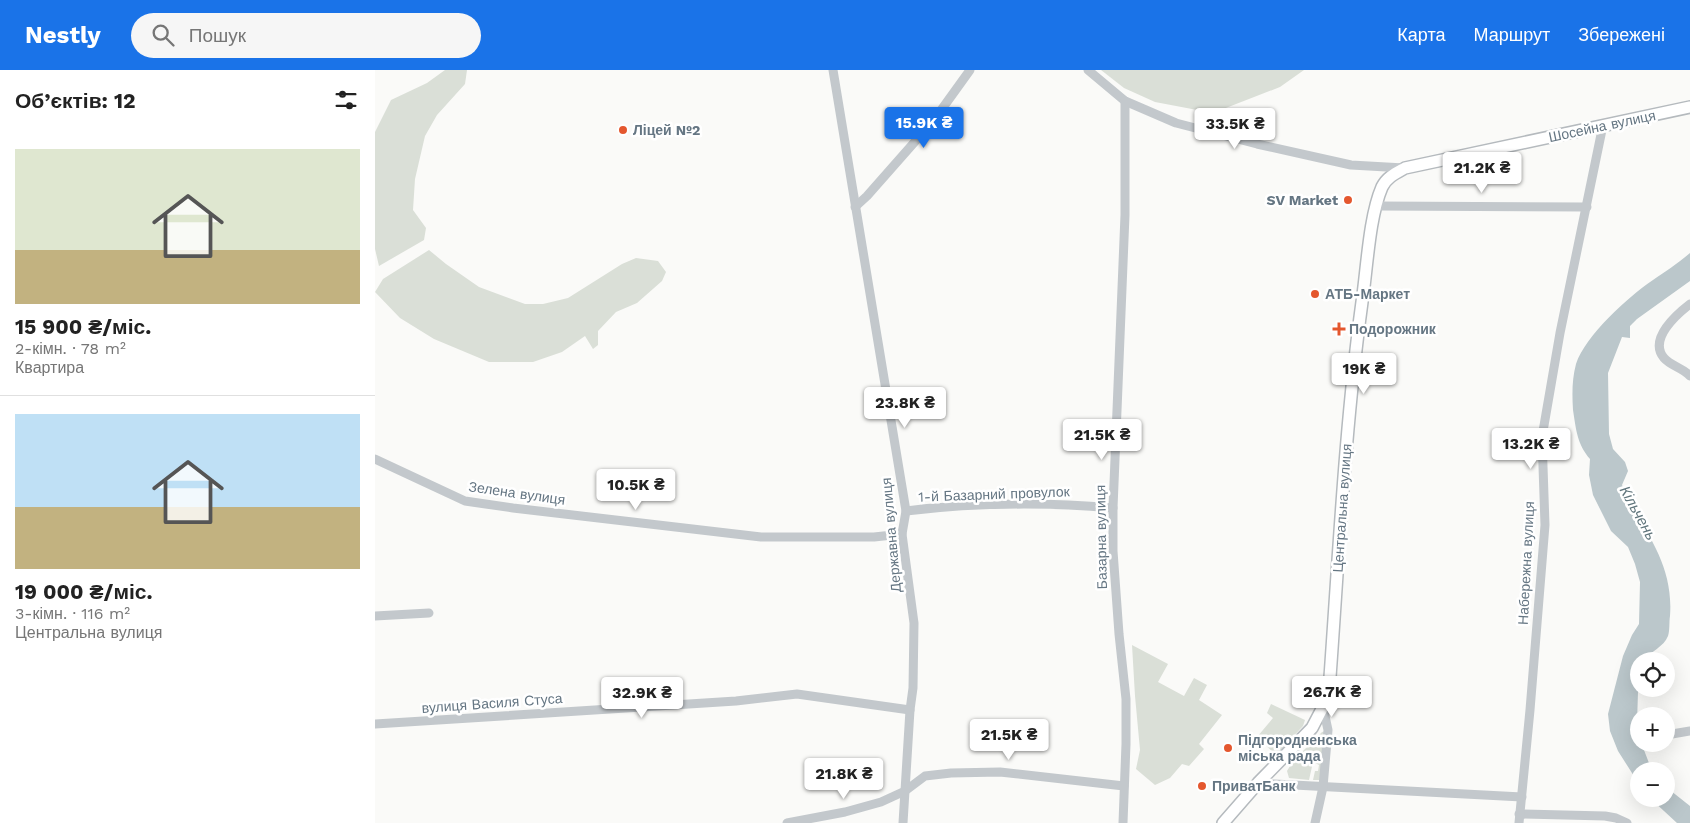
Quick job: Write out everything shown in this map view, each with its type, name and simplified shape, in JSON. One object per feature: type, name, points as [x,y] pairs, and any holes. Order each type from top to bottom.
[{"type":"main road","name":"Шосейна вулиця","points":[[1405,168],[1690,107]]},
{"type":"main road","name":"Центральна вулиця","points":[[1223,823],[1258,783],[1312,728],[1323,707],[1330,676],[1346,440],[1358,331],[1377,206],[1383,185],[1392,174],[1405,168]]},
{"type":"street","name":"Державна вулиця","points":[[833,70],[906,511],[902,534],[914,623],[913,688],[903,823]]},
{"type":"street","points":[[855,207],[934,120],[970,70]]},
{"type":"street","name":"Шосейна вулиця","points":[[1087,70],[1125,101],[1176,123],[1257,144],[1351,165],[1405,168]]},
{"type":"street","name":"Базарна вулиця","points":[[1123,823],[1126,699],[1113,560],[1113,508],[1125,215],[1125,101]]},
{"type":"street","name":"Набережна вулиця","points":[[1519,819],[1545,525],[1542,437],[1560,333],[1603,126]]},
{"type":"street","points":[[1377,206],[1587,207]]},
{"type":"street","points":[[1690,304],[1673,317],[1662,334],[1660,350],[1664,358],[1685,370],[1690,376]]},
{"type":"street","name":"Зелена вулиця","points":[[375,460],[465,501],[513,508],[761,537],[874,537],[902,534]]},
{"type":"street","name":"1-й Базарний провулок","points":[[906,511],[961,506],[1023,504],[1065,504],[1113,508]]},
{"type":"street","points":[[375,616],[429,613]]},
{"type":"street","name":"вулиця Василя Стуса","points":[[375,724],[727,701],[797,694],[910,710]]},
{"type":"street","points":[[1315,823],[1323,787],[1328,730],[1323,707]]},
{"type":"street","points":[[1675,734],[1690,732]]},
{"type":"street","points":[[787,823],[845,812],[881,802],[905,791],[925,776],[951,773],[1000,772],[1124,786]]},
{"type":"street","points":[[1258,783],[1522,797]]},
{"type":"street","points":[[1519,819],[1605,816],[1617,818],[1627,823]]},
{"type":"shaded area","points":[[445,70],[467,70],[465,84],[437,115],[425,136],[415,179],[413,210],[426,228],[424,240],[379,266],[375,249],[375,132],[391,100],[427,83]]},
{"type":"shaded area","points":[[1101,70],[1304,70],[1280,87],[1213,113],[1155,102],[1124,88]]},
{"type":"shaded area","points":[[429,250],[479,287],[525,304],[543,304],[568,298],[622,264],[636,258],[658,261],[666,272],[662,281],[637,303],[616,312],[598,331],[598,345],[593,349],[585,336],[562,352],[533,362],[489,362],[434,339],[400,318],[375,292],[383,279]]},
{"type":"shaded area","points":[[1690,253],[1690,281],[1630,326],[1630,338],[1622,337],[1608,373],[1609,434],[1613,449],[1625,462],[1628,471],[1622,485],[1662,563],[1670,597],[1669,631],[1666,640],[1652,652],[1630,652],[1630,697],[1638,697],[1638,707],[1630,707],[1630,752],[1645,752],[1649,762],[1630,762],[1630,770],[1618,751],[1610,731],[1608,714],[1623,656],[1639,624],[1640,582],[1628,547],[1611,531],[1593,495],[1589,475],[1590,459],[1582,448],[1575,424],[1572,392],[1573,381],[1576,364],[1581,353],[1598,329],[1632,296]]},
{"type":"shaded area","points":[[1132,645],[1168,664],[1158,682],[1184,696],[1194,678],[1207,685],[1199,700],[1222,715],[1199,744],[1204,749],[1189,766],[1182,764],[1170,778],[1155,785],[1136,769],[1140,750]]},
{"type":"shaded area","points":[[1271,704],[1305,720],[1303,726],[1276,755],[1257,737],[1273,718],[1267,713]]},
{"type":"shaded area","points":[[1327,731],[1321,780],[1313,780],[1319,765],[1313,762],[1309,780],[1289,778],[1287,771],[1293,761],[1322,732]]},
{"type":"shaded area","points":[[1675,794],[1690,806],[1690,823],[1677,823],[1660,807],[1675,807]]},
{"type":"place","name":"Ліцей №2","points":[[623,130]]},
{"type":"place","name":"SV Market","points":[[1348,200]]},
{"type":"place","name":"АТБ-Маркет","points":[[1315,294]]},
{"type":"place","name":"Подорожник","points":[[1339,329]]},
{"type":"place","name":"Підгородненська міська рада","points":[[1228,748]]},
{"type":"place","name":"ПриватБанк","points":[[1202,786]]},
{"type":"water label","name":"Кільчень","points":[[1638,513]]}]
